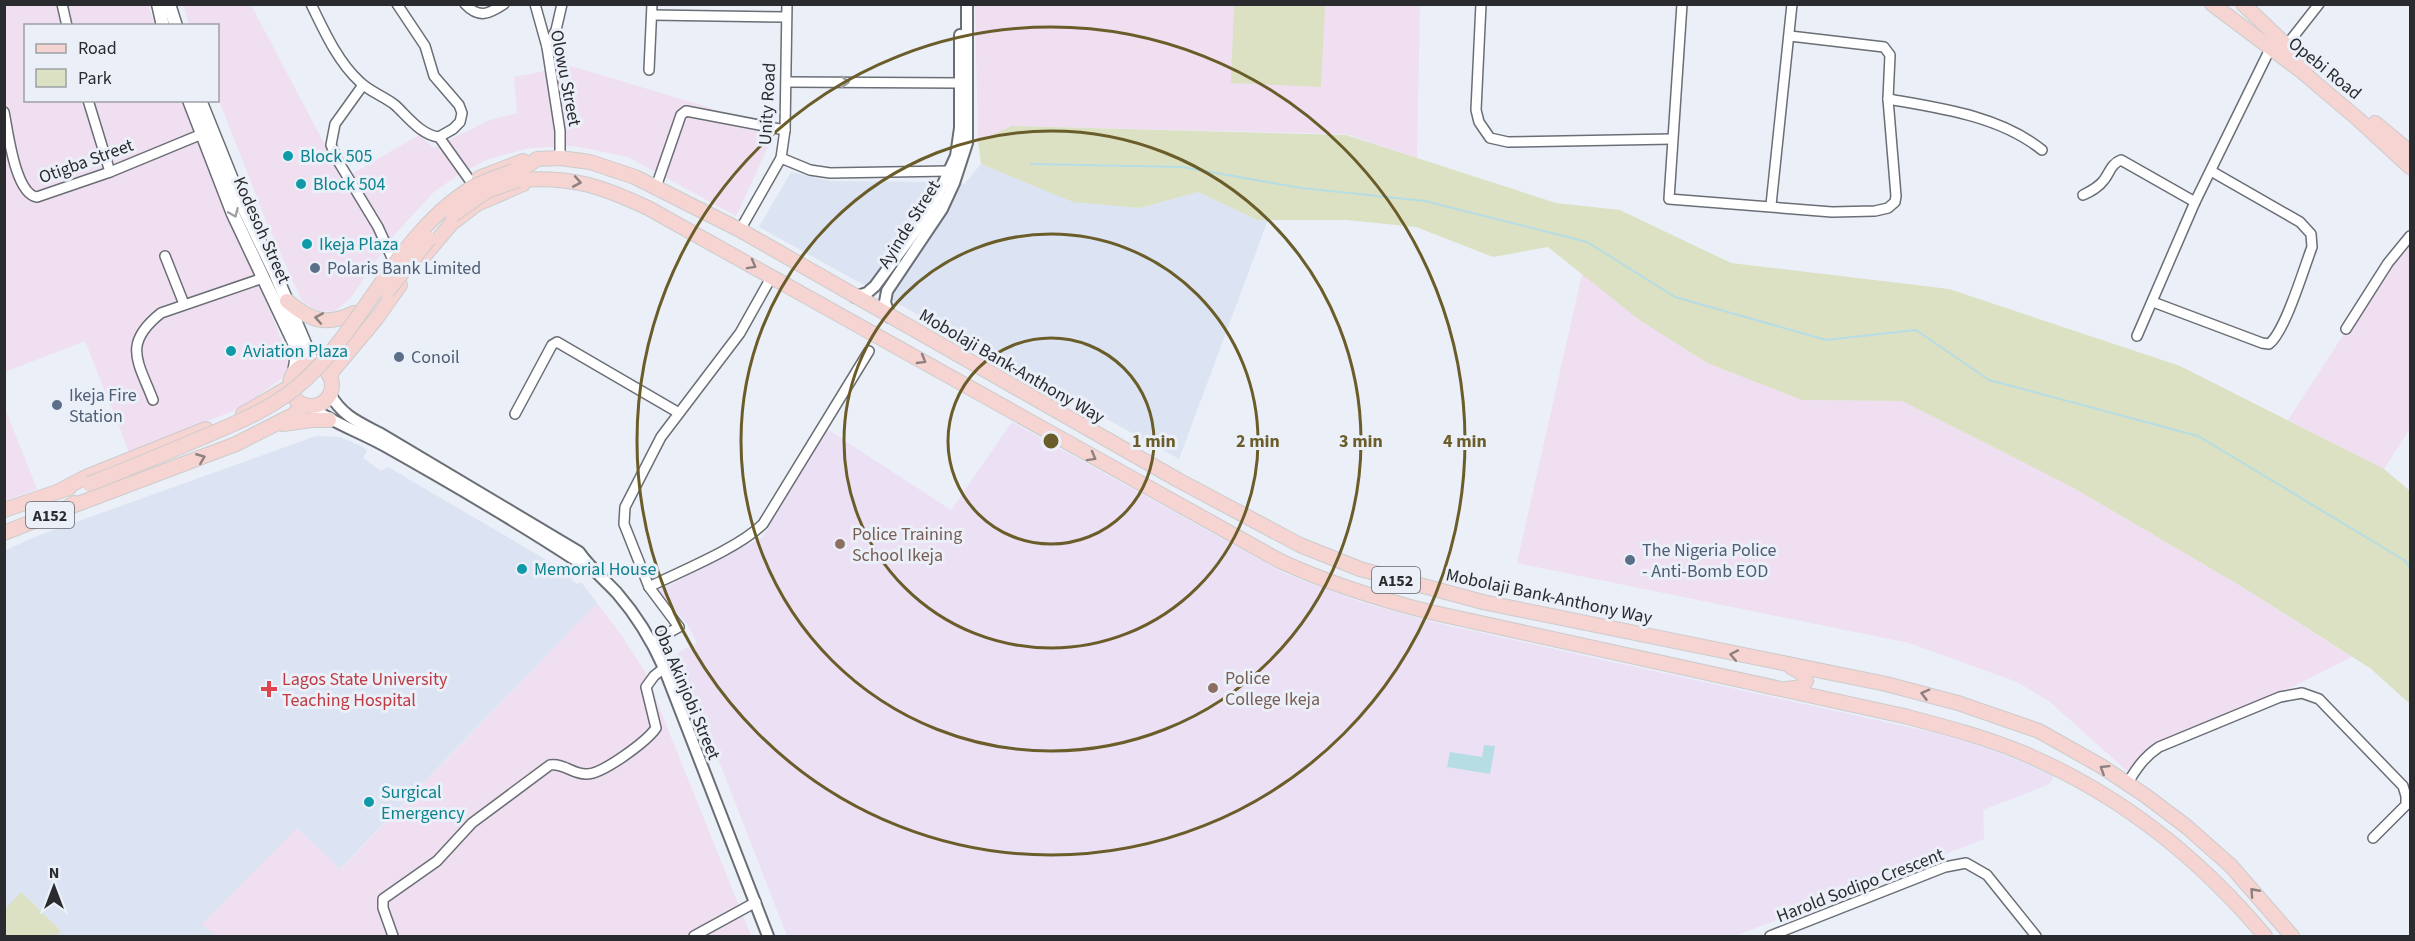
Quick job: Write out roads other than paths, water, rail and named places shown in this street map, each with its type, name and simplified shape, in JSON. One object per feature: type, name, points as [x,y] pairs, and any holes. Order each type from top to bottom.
[{"type":"main road","points":[[158,4],[163,24]]},
{"type":"main road","points":[[169,4],[175,24]]},
{"type":"main road","name":"Opebi Road","points":[[2212,4],[2271,47],[2358,119],[2410,167]]},
{"type":"main road","name":"Opebi Road","points":[[2243,4],[2286,46],[2410,151]]},
{"type":"main road","name":"Kodesoh Street","points":[[190,102],[233,214],[295,345],[296,361],[292,380]]},
{"type":"main road","name":"Kodesoh Street","points":[[201,102],[243,207],[316,365]]},
{"type":"main road","name":"Mobolaji Bank-Anthony Way","points":[[4,510],[61,490],[90,487],[243,429],[290,402],[308,387],[347,345],[411,261],[446,220],[487,191],[517,176],[537,159],[560,158],[606,166],[656,187],[740,231],[914,332],[1300,546],[1395,579],[1483,602],[1834,674],[1958,703],[2014,721],[2058,740],[2127,784],[2187,827],[2231,866],[2292,936]]},
{"type":"main road","points":[[316,365],[392,258],[435,211],[471,182],[519,161],[537,159]]},
{"type":"main road","name":"Mobolaji Bank-Anthony Way","points":[[517,176],[583,182],[617,194],[903,349],[1280,561],[1327,581],[1396,604],[1430,612],[1904,716],[1974,735],[2017,751],[2087,784],[2143,821],[2176,846],[2220,887],[2265,936]]},
{"type":"main road","points":[[329,375],[404,279],[451,224],[477,204],[534,179]]},
{"type":"main road","points":[[364,298],[367,310],[371,313],[382,310]]},
{"type":"main road","points":[[287,301],[312,318],[322,320],[344,318],[354,313]]},
{"type":"main road","points":[[903,349],[914,332]]},
{"type":"main road","points":[[61,490],[86,477],[246,412],[292,380],[305,365],[316,365],[329,375],[332,388],[330,394],[321,403],[307,405],[275,425],[236,444],[67,508]]},
{"type":"main road","points":[[292,380],[294,398],[307,405]]},
{"type":"main road","points":[[275,425],[329,420]]},
{"type":"main road","points":[[226,421],[233,424],[238,432],[240,438],[236,444]]},
{"type":"main road","name":"Mobolaji Bank-Anthony Way","points":[[4,533],[67,508],[90,487]]},
{"type":"main road","points":[[1779,688],[1802,687],[1806,681],[1802,673],[1782,664]]},
{"type":"main road","points":[[1830,700],[1817,693],[1812,686],[1818,676],[1834,674]]},
{"type":"street","points":[[62,4],[67,24]]},
{"type":"street","points":[[311,4],[327,35],[353,75],[363,85],[388,99],[426,134],[439,136],[453,129],[460,122],[462,113],[459,105],[434,76],[425,46],[397,4]]},
{"type":"street","points":[[465,4],[479,15],[488,15],[504,4]]},
{"type":"street","name":"Olowu Street","points":[[534,4],[547,47],[560,131],[560,158]]},
{"type":"street","points":[[547,47],[556,30],[562,4]]},
{"type":"street","points":[[649,70],[652,4]]},
{"type":"street","name":"Unity Road","points":[[740,231],[781,158],[787,82],[787,4]]},
{"type":"street","name":"Ayinde Street","points":[[855,297],[867,293],[875,286],[897,258],[931,210],[956,156],[960,128],[960,4]]},
{"type":"street","name":"Ayinde Street","points":[[890,317],[885,302],[887,291],[942,209],[968,143],[967,4]]},
{"type":"street","points":[[1481,4],[1476,110],[1479,122],[1490,138],[1508,142],[1672,139]]},
{"type":"street","points":[[1682,4],[1670,199],[1771,205],[1832,212],[1875,211],[1888,208],[1895,202],[1896,196],[1888,99],[1890,55],[1884,47],[1790,36]]},
{"type":"street","points":[[1771,205],[1792,4]]},
{"type":"street","points":[[2286,46],[2319,4]]},
{"type":"street","points":[[652,15],[786,17]]},
{"type":"street","points":[[2137,336],[2195,202],[2271,47]]},
{"type":"street","points":[[787,82],[960,83]]},
{"type":"street","points":[[363,85],[334,124],[331,145],[338,161],[378,227],[392,258]]},
{"type":"street","points":[[1888,99],[1977,118],[2027,138],[2042,150]]},
{"type":"street","points":[[89,102],[110,172]]},
{"type":"street","points":[[656,187],[681,115],[686,111],[785,130]]},
{"type":"street","name":"Otigba Street","points":[[4,112],[17,172],[26,192],[30,196],[37,197],[110,172],[202,134]]},
{"type":"street","points":[[439,136],[471,182]]},
{"type":"street","points":[[781,158],[810,170],[830,173],[949,171]]},
{"type":"street","points":[[2083,195],[2104,181],[2112,166],[2121,160],[2195,202]]},
{"type":"street","points":[[2153,302],[2262,344],[2273,342],[2283,322],[2312,247],[2311,234],[2300,222],[2211,171]]},
{"type":"street","points":[[4,173],[17,172]]},
{"type":"street","points":[[2346,329],[2388,263],[2410,236]]},
{"type":"street","points":[[165,256],[184,304]]},
{"type":"street","points":[[652,642],[679,627],[649,587],[624,524],[625,507],[661,437],[740,333],[771,276]]},
{"type":"street","points":[[153,400],[137,359],[136,346],[142,331],[151,321],[161,313],[184,304],[263,278]]},
{"type":"street","points":[[515,414],[552,345],[557,342],[679,413]]},
{"type":"street","points":[[649,587],[755,532],[869,351]]},
{"type":"street","name":"Oba Akinjobi Street","points":[[330,394],[346,416],[579,552],[587,565],[617,593],[652,642],[768,936]]},
{"type":"street","points":[[307,405],[329,420],[377,441],[574,560],[587,565]]},
{"type":"street","points":[[393,936],[383,908],[383,899],[437,861],[472,823],[500,801],[549,765],[558,764],[585,774],[595,774],[650,738],[656,728],[646,687],[663,669]]},
{"type":"street","points":[[2127,784],[2148,754],[2159,747],[2280,697],[2302,693],[2319,699],[2403,786],[2406,805],[2373,838]]},
{"type":"street","name":"Harold Sodipo Crescent","points":[[1770,936],[1945,867],[1966,863],[1987,875],[2036,936]]},
{"type":"street","points":[[694,936],[756,902]]},
{"type":"waterway","points":[[1031,164],[1182,167],[1301,188],[1425,201],[1587,242],[1675,297],[1826,340],[1916,330],[1989,380],[2198,436],[2404,560],[2410,567]]},
{"type":"place","name":"Block 505","points":[[288,156]]},
{"type":"place","name":"Block 504","points":[[301,184]]},
{"type":"place","name":"Ikeja Plaza","points":[[307,244]]},
{"type":"place","name":"Polaris Bank Limited","points":[[315,268]]},
{"type":"place","name":"Aviation Plaza","points":[[231,351]]},
{"type":"place","name":"Conoil","points":[[399,357]]},
{"type":"place","name":"Ikeja Fire Station","points":[[57,405]]},
{"type":"place","name":"Police Training School Ikeja","points":[[840,544]]},
{"type":"place","name":"The Nigeria Police - Anti-Bomb EOD","points":[[1630,560]]},
{"type":"place","name":"Memorial House","points":[[522,569]]},
{"type":"place","name":"Police College Ikeja","points":[[1213,688]]},
{"type":"place","name":"Lagos State University Teaching Hospital","points":[[269,689]]},
{"type":"place","name":"Surgical Emergency","points":[[369,802]]}]
